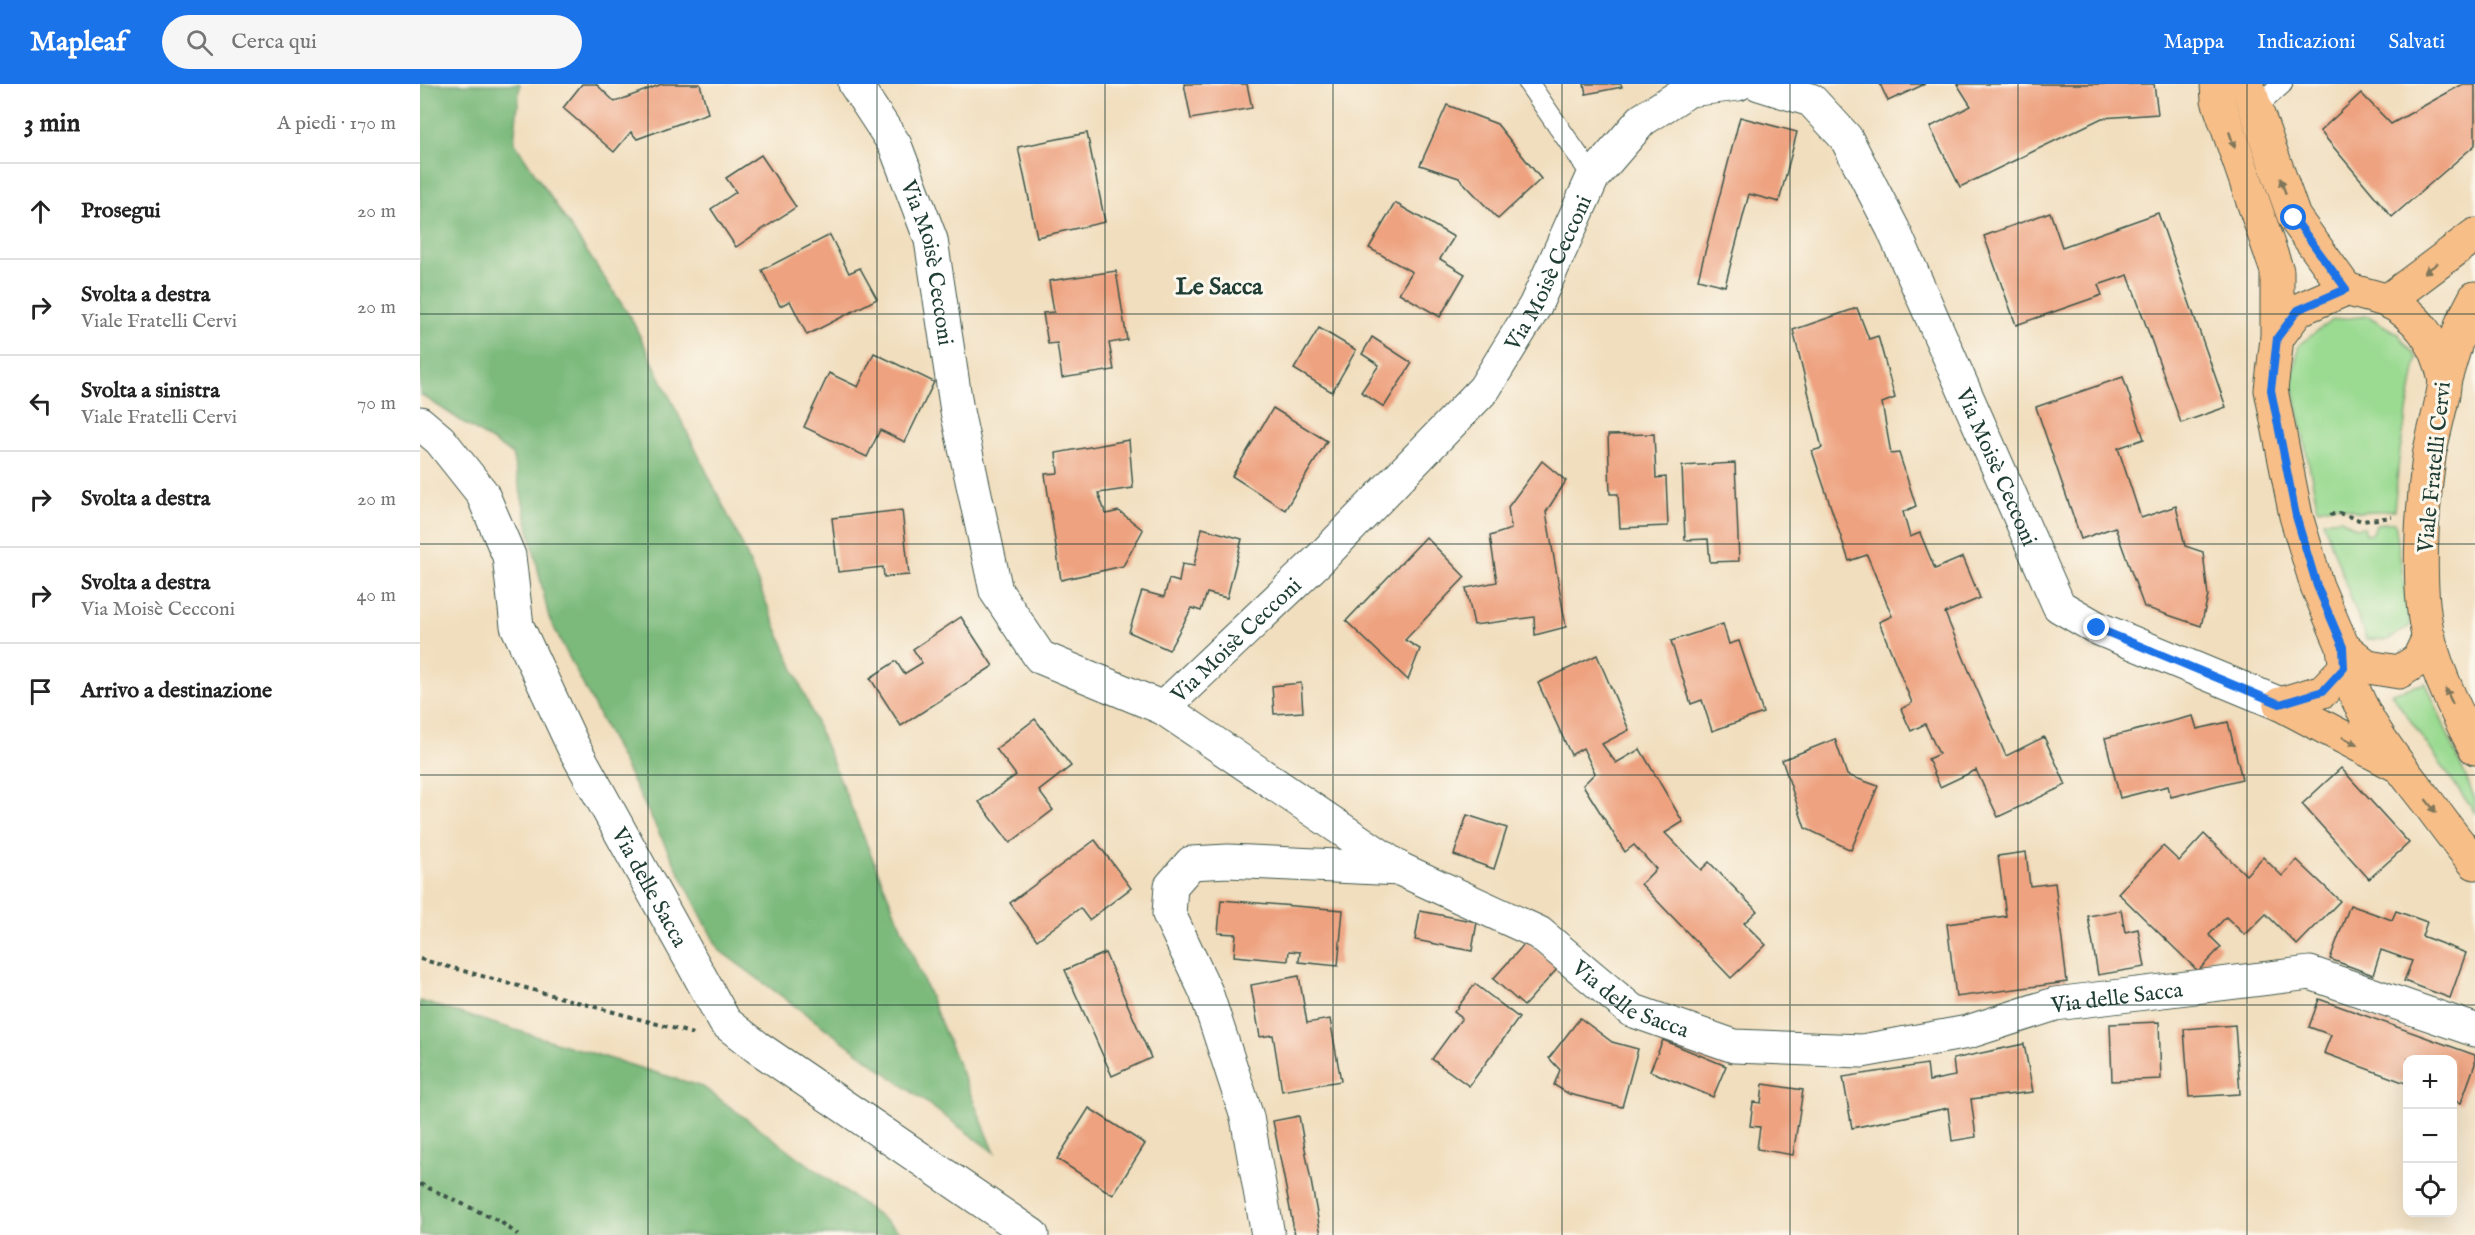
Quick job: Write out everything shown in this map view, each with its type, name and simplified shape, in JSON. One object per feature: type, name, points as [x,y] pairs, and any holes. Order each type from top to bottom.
[{"type":"main road","points":[[2217,84],[2218,100],[2277,271],[2277,338],[2271,390],[2299,523],[2317,586],[2359,703],[2400,766],[2475,862]]},
{"type":"main road","points":[[2252,96],[2294,218],[2346,289],[2298,310],[2277,338]]},
{"type":"main road","points":[[2387,301],[2475,235]]},
{"type":"main road","name":"Viale Fratelli Cervi","points":[[2346,289],[2387,301],[2418,323],[2433,344],[2445,379],[2429,454],[2423,514],[2423,584],[2429,637],[2446,690],[2475,748]]},
{"type":"main road","points":[[2445,379],[2462,323],[2475,298]]},
{"type":"main road","points":[[2280,704],[2325,714],[2359,703],[2418,660],[2429,637]]},
{"type":"main road","points":[[2280,704],[2323,691],[2344,658]]},
{"type":"main road","points":[[2344,658],[2368,667],[2399,672]]},
{"type":"main road","points":[[2280,704],[2400,766]]},
{"type":"street","name":"Via Moisè Cecconi","points":[[855,84],[895,145],[931,240],[957,411],[996,591],[1040,657],[1163,708],[1320,559],[1484,389],[1535,306],[1593,177],[1642,120],[1689,90],[1738,84]]},
{"type":"street","name":"Via Moisè Cecconi","points":[[1759,84],[1811,100],[1846,138],[1893,229],[2059,606],[2097,628],[2280,704]]},
{"type":"street","name":"Via delle Sacca","points":[[420,423],[440,440],[482,493],[509,556],[517,626],[573,746],[725,1022],[757,1047],[1032,1235]]},
{"type":"street","points":[[1163,708],[1401,869]]},
{"type":"street","name":"Via delle Sacca","points":[[1268,1235],[1248,1117],[1206,992],[1169,914],[1171,886],[1191,863],[1228,861],[1401,869],[1539,933],[1631,1010],[1734,1047],[1862,1051],[1968,1032],[2055,1004],[2310,973],[2475,1030]]},
{"type":"lane","points":[[1529,84],[1593,177]]},
{"type":"lane","points":[[2252,96],[2282,84]]},
{"type":"path","points":[[2299,523],[2339,513],[2362,522],[2423,514]]},
{"type":"path","points":[[420,959],[700,1035]]},
{"type":"path","points":[[420,1184],[501,1222],[518,1235]]},
{"type":"green space","points":[[420,84],[520,84],[514,142],[631,318],[741,542],[995,1153],[719,950],[549,618],[512,454],[420,394]]},
{"type":"green space","points":[[2368,316],[2398,334],[2417,358],[2400,450],[2394,510],[2359,512],[2336,505],[2318,509],[2292,381],[2299,345],[2332,320]]},
{"type":"green space","points":[[2341,519],[2356,528],[2364,527],[2366,534],[2373,533],[2376,524],[2395,522],[2410,626],[2388,640],[2366,639],[2323,521]]},
{"type":"green space","points":[[2426,683],[2475,799],[2475,813],[2391,693]]},
{"type":"green space","points":[[420,1001],[703,1087],[904,1235],[420,1235]]},
{"type":"building","points":[[582,84],[596,84],[615,102],[662,84],[700,84],[708,113],[637,139],[631,132],[614,152],[563,108]]},
{"type":"building","points":[[1184,84],[1247,84],[1252,108],[1191,119]]},
{"type":"building","points":[[1584,84],[1621,84],[1622,87],[1586,94]]},
{"type":"building","points":[[1880,84],[1925,84],[1888,101]]},
{"type":"building","points":[[1957,84],[2154,84],[2158,114],[2102,118],[1960,187],[1930,127],[1971,106]]},
{"type":"building","points":[[2463,84],[2475,84],[2475,145],[2392,217],[2320,131],[2361,93],[2391,124]]},
{"type":"building","points":[[1447,105],[1497,124],[1541,179],[1498,219],[1459,178],[1420,165]]},
{"type":"building","points":[[1740,117],[1797,132],[1779,202],[1749,194],[1725,286],[1698,279]]},
{"type":"building","points":[[1087,133],[1105,222],[1037,237],[1018,147]]},
{"type":"building","points":[[761,155],[796,207],[736,247],[711,209],[736,192],[726,178]]},
{"type":"building","points":[[1395,203],[1454,237],[1440,259],[1465,274],[1440,317],[1399,293],[1412,272],[1369,248]]},
{"type":"building","points":[[2050,212],[2062,247],[2158,213],[2226,407],[2181,423],[2128,275],[2098,285],[2102,295],[2016,325],[1984,236]]},
{"type":"building","points":[[830,235],[849,273],[860,268],[877,299],[807,335],[790,301],[780,306],[762,270]]},
{"type":"building","points":[[1116,271],[1127,340],[1109,343],[1114,370],[1062,378],[1057,343],[1048,344],[1043,313],[1054,312],[1049,281]]},
{"type":"building","points":[[1857,308],[1869,339],[1878,336],[1895,398],[1882,403],[1891,454],[1899,453],[1916,506],[1903,512],[1910,537],[1920,533],[1935,569],[1963,557],[1980,598],[1945,613],[2006,756],[2044,737],[2066,785],[1998,817],[1976,770],[1940,787],[1928,759],[1939,754],[1925,724],[1911,731],[1901,709],[1912,703],[1879,622],[1892,616],[1867,555],[1849,561],[1812,451],[1822,448],[1793,330]]},
{"type":"building","points":[[1319,328],[1356,350],[1332,392],[1294,369]]},
{"type":"building","points":[[1372,337],[1412,363],[1384,407],[1361,392],[1379,365],[1362,354]]},
{"type":"building","points":[[874,353],[934,382],[905,442],[880,430],[867,457],[804,427],[829,373],[858,387]]},
{"type":"building","points":[[2123,377],[2144,439],[2118,448],[2141,518],[2176,506],[2185,546],[2203,552],[2208,596],[2201,626],[2144,607],[2115,527],[2081,539],[2036,407]]},
{"type":"building","points":[[1273,408],[1327,441],[1285,510],[1232,476]]},
{"type":"building","points":[[1654,434],[1656,478],[1666,477],[1668,526],[1620,528],[1618,494],[1610,494],[1608,435]]},
{"type":"building","points":[[1129,440],[1133,488],[1098,493],[1106,514],[1119,511],[1143,530],[1123,566],[1061,580],[1045,474],[1058,473],[1056,453]]},
{"type":"building","points":[[1542,461],[1566,481],[1546,512],[1566,627],[1535,635],[1534,617],[1474,625],[1466,588],[1497,582],[1490,536],[1511,529],[1508,507]]},
{"type":"building","points":[[1735,463],[1739,561],[1710,562],[1708,539],[1685,540],[1682,466]]},
{"type":"building","points":[[902,510],[909,575],[884,577],[883,567],[838,572],[832,518]]},
{"type":"building","points":[[1202,528],[1242,539],[1227,598],[1207,593],[1201,611],[1192,608],[1169,650],[1129,632],[1142,591],[1164,597],[1169,579],[1179,582],[1182,564],[1194,566]]},
{"type":"building","points":[[1426,537],[1465,577],[1405,640],[1420,649],[1408,680],[1346,621]]},
{"type":"building","points":[[961,617],[993,666],[901,726],[870,678],[896,661],[904,674],[922,663],[913,649]]},
{"type":"building","points":[[1723,624],[1729,644],[1739,641],[1763,713],[1712,731],[1702,700],[1691,704],[1671,641]]},
{"type":"building","points":[[1597,655],[1629,730],[1602,744],[1616,763],[1640,749],[1683,822],[1665,833],[1701,870],[1709,862],[1757,911],[1744,923],[1766,945],[1731,978],[1641,884],[1656,869],[1634,845],[1625,852],[1583,785],[1595,773],[1583,748],[1571,755],[1538,683]]},
{"type":"building","points":[[1301,683],[1303,712],[1274,714],[1272,686]]},
{"type":"building","points":[[2193,716],[2197,729],[2228,722],[2242,779],[2171,797],[2168,786],[2120,798],[2105,738]]},
{"type":"building","points":[[1035,719],[1071,766],[1039,791],[1053,810],[1010,843],[979,802],[1016,775],[996,749]]},
{"type":"building","points":[[1835,739],[1847,775],[1878,786],[1851,850],[1805,828],[1782,760]]},
{"type":"building","points":[[2341,768],[2409,843],[2369,879],[2302,804]]},
{"type":"building","points":[[1467,815],[1507,828],[1494,869],[1454,855]]},
{"type":"building","points":[[2204,834],[2246,875],[2263,857],[2282,876],[2297,860],[2340,901],[2297,945],[2266,914],[2245,935],[2226,917],[2209,935],[2221,947],[2198,971],[2118,893],[2163,846],[2179,861]]},
{"type":"building","points":[[1095,840],[1131,888],[1089,920],[1080,908],[1037,940],[1010,903]]},
{"type":"building","points":[[2026,852],[2030,886],[2055,883],[2067,982],[1956,997],[1947,924],[2006,916],[1998,856]]},
{"type":"building","points":[[1221,900],[1343,910],[1338,966],[1299,962],[1300,952],[1289,951],[1288,961],[1234,956],[1236,934],[1218,933]]},
{"type":"building","points":[[2350,905],[2392,920],[2396,911],[2427,922],[2422,936],[2466,953],[2450,998],[2404,981],[2412,961],[2381,950],[2373,975],[2330,959]]},
{"type":"building","points":[[2121,910],[2125,932],[2138,929],[2145,967],[2098,975],[2088,916]]},
{"type":"building","points":[[1420,911],[1477,922],[1472,951],[1415,940]]},
{"type":"building","points":[[1527,941],[1558,968],[1524,1006],[1493,979]]},
{"type":"building","points":[[1105,953],[1151,1058],[1112,1076],[1065,970]]},
{"type":"building","points":[[1299,976],[1307,1023],[1330,1019],[1341,1081],[1282,1091],[1273,1035],[1260,1037],[1251,985]]},
{"type":"building","points":[[1475,984],[1519,1018],[1469,1086],[1432,1059],[1462,1018],[1454,1012]]},
{"type":"building","points":[[2319,999],[2475,1055],[2475,1064],[2461,1103],[2457,1102],[2457,1055],[2403,1055],[2403,1082],[2324,1053],[2331,1035],[2309,1027]]},
{"type":"building","points":[[1580,1018],[1612,1042],[1638,1049],[1622,1107],[1569,1094],[1554,1085],[1560,1070],[1549,1058]]},
{"type":"building","points":[[2159,1022],[2161,1079],[2112,1081],[2110,1024]]},
{"type":"building","points":[[2235,1025],[2240,1094],[2189,1097],[2184,1029]]},
{"type":"building","points":[[1663,1040],[1726,1066],[1713,1097],[1650,1071]]},
{"type":"building","points":[[2024,1044],[2033,1092],[1971,1099],[1976,1137],[1952,1141],[1948,1108],[1852,1128],[1843,1077],[1927,1064],[1929,1081],[1955,1076],[1953,1059]]},
{"type":"building","points":[[1763,1084],[1803,1090],[1793,1155],[1757,1149],[1760,1127],[1750,1126],[1753,1102],[1761,1103]]},
{"type":"building","points":[[1089,1108],[1145,1144],[1113,1195],[1057,1159]]},
{"type":"building","points":[[1299,1116],[1321,1235],[1295,1235],[1273,1121]]},
{"type":"district","name":"Le Sacca","points":[[1219,286]]},
{"type":"route","points":[[2097,628],[2280,704],[2323,691],[2344,668],[2343,647],[2317,586],[2296,516],[2271,390],[2277,338],[2298,310],[2346,289],[2294,218]]}]
